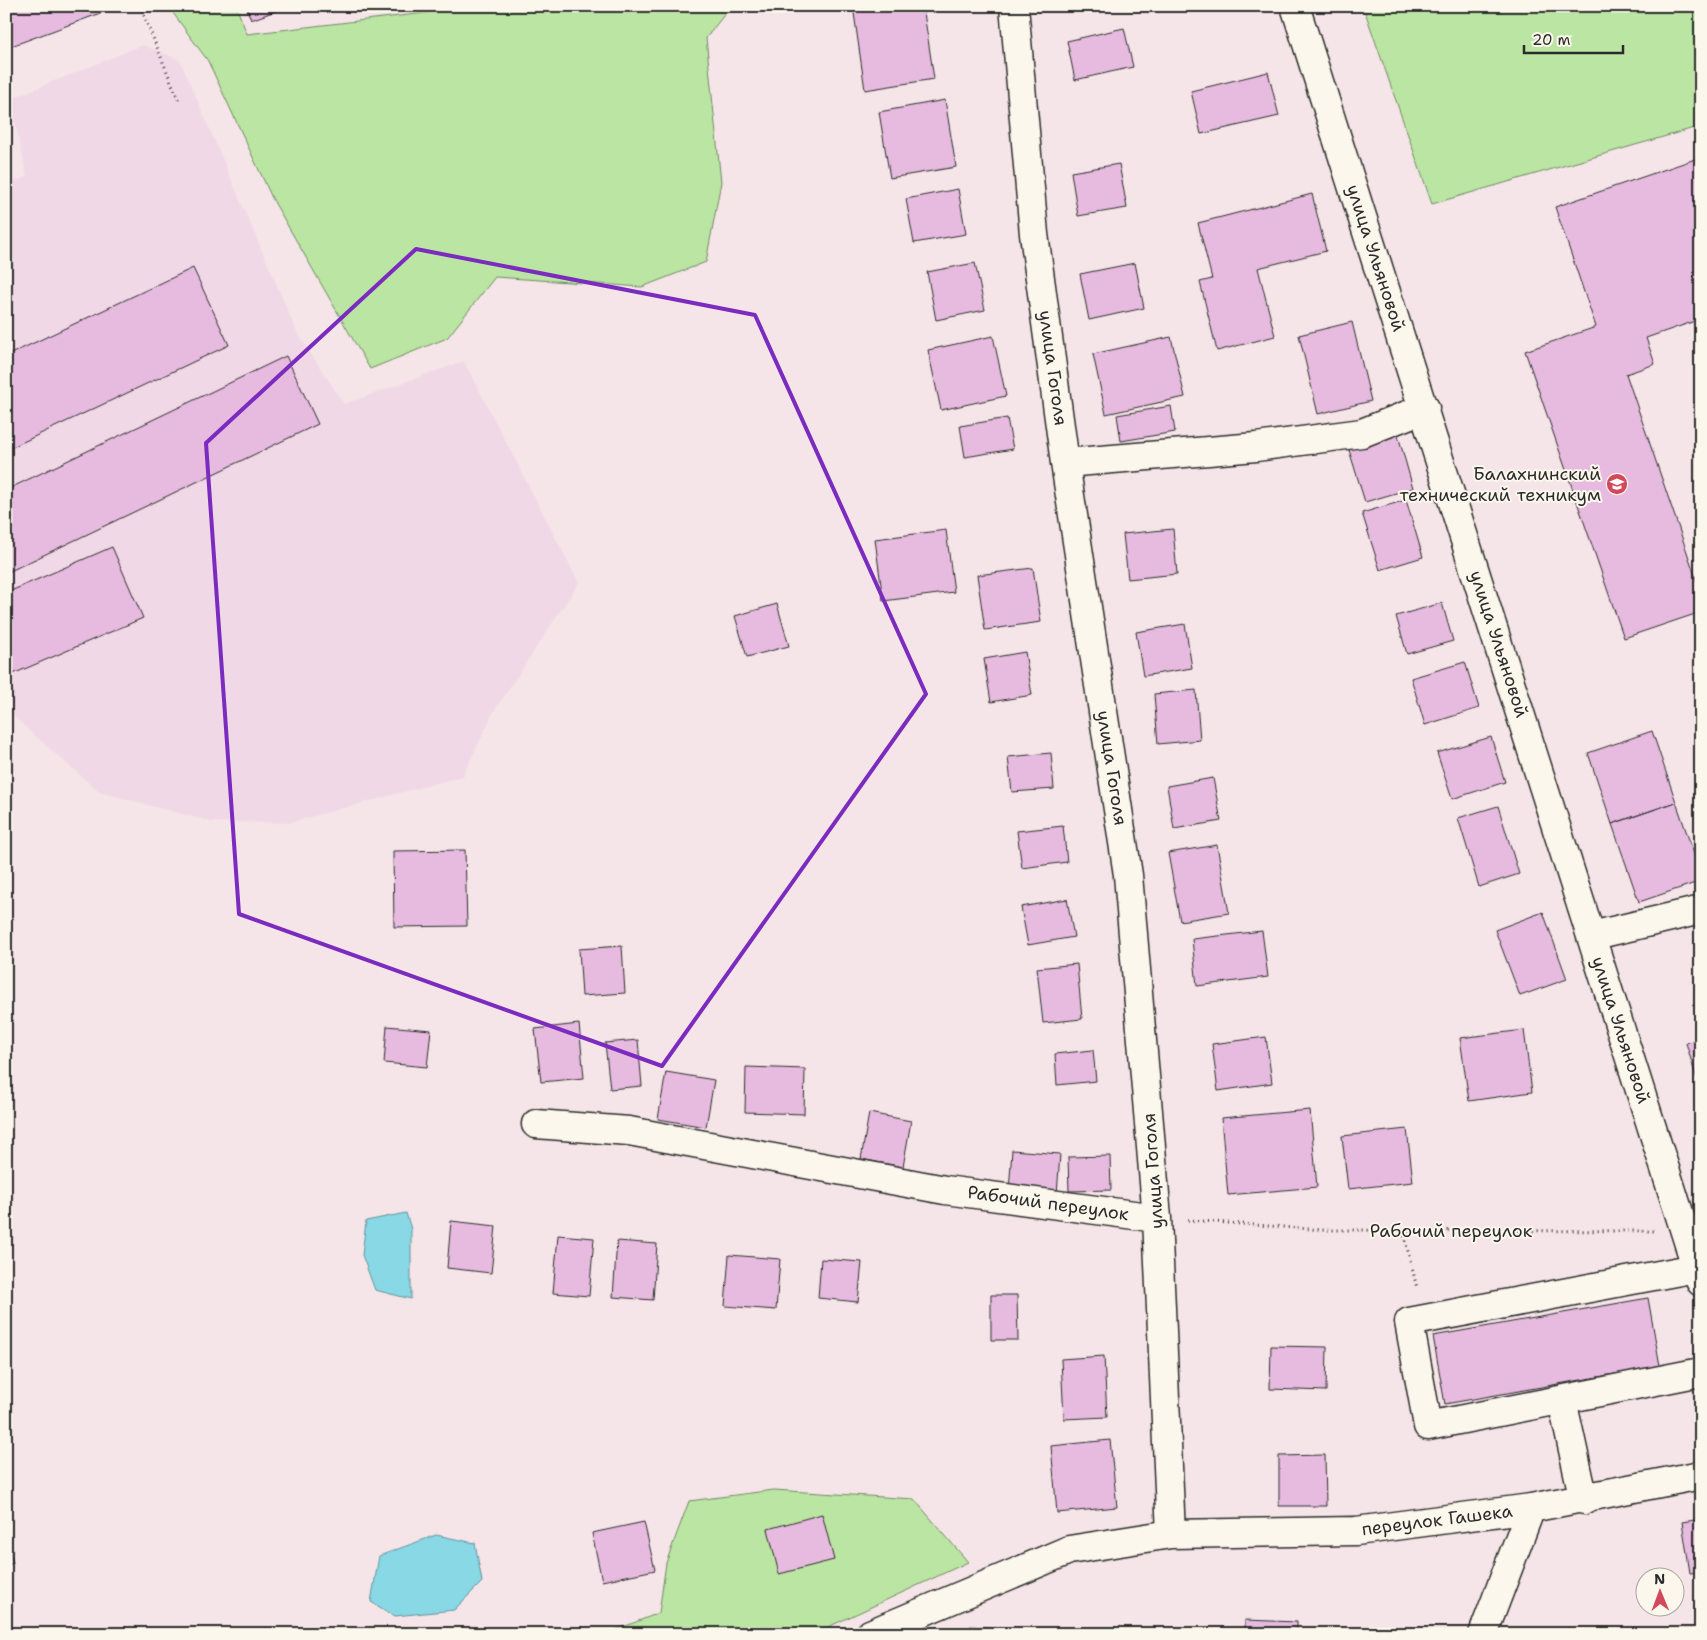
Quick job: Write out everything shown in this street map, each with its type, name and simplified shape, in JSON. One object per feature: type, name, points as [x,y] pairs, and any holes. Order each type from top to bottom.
[{"type":"street","name":"улица Гоголя","points":[[1014,6],[1034,234],[1065,463],[1128,875],[1157,1218],[1171,1534]]},
{"type":"street","name":"улица Ульяновой","points":[[1296,6],[1698,1275]]},
{"type":"street","points":[[1065,463],[1256,447],[1362,433],[1424,408]]},
{"type":"street","points":[[1591,936],[1701,910]]},
{"type":"street","name":"Рабочий переулок","points":[[536,1124],[629,1132],[945,1190],[1157,1218]]},
{"type":"street","points":[[1698,1275],[1409,1322],[1428,1426],[1701,1372]]},
{"type":"street","points":[[1562,1400],[1584,1500]]},
{"type":"street","name":"переулок Гашека","points":[[870,1634],[1069,1550],[1171,1534],[1356,1531],[1584,1500],[1701,1475]]},
{"type":"street","points":[[1483,1634],[1531,1508]]},
{"type":"path","points":[[140,6],[179,101]]},
{"type":"path","name":"Рабочий переулок","points":[[1157,1218],[1323,1230],[1684,1231]]},
{"type":"path","points":[[1403,1231],[1424,1319]]},
{"type":"highlighted area","points":[[416,249],[755,315],[926,694],[662,1066],[239,914],[206,443]]},
{"type":"shaded area","points":[[143,45],[180,60],[297,332],[344,404],[464,361],[579,583],[493,713],[463,776],[288,823],[212,822],[99,792],[6,710],[6,184],[27,177],[10,99]]},
{"type":"green space","points":[[168,6],[236,6],[247,34],[484,6],[731,6],[706,38],[721,182],[706,262],[642,287],[495,277],[447,338],[370,369],[273,200],[208,61]]},
{"type":"green space","points":[[1363,6],[1701,6],[1701,126],[1432,204]]},
{"type":"green space","points":[[774,1490],[914,1499],[968,1562],[813,1634],[605,1634],[659,1613],[666,1563],[689,1501]]},
{"type":"water","points":[[406,1213],[411,1229],[411,1299],[375,1290],[362,1255],[366,1221]]},
{"type":"water","points":[[436,1535],[475,1543],[482,1582],[454,1610],[395,1616],[371,1602],[379,1556]]},
{"type":"building","points":[[6,6],[120,6],[6,48]]},
{"type":"building","points":[[246,6],[289,6],[251,20]]},
{"type":"building","points":[[853,6],[923,6],[934,79],[865,90]]},
{"type":"building","points":[[1124,28],[1133,67],[1075,80],[1067,41]]},
{"type":"building","points":[[1268,72],[1279,116],[1201,134],[1191,91]]},
{"type":"building","points":[[945,100],[956,167],[890,178],[879,112]]},
{"type":"building","name":"Балахнинский технический техникум","points":[[1701,157],[1701,319],[1646,338],[1655,364],[1626,374],[1701,593],[1701,612],[1624,638],[1525,351],[1596,327],[1555,207]]},
{"type":"building","points":[[1119,164],[1127,208],[1078,216],[1071,172]]},
{"type":"building","points":[[958,189],[966,234],[914,243],[906,199]]},
{"type":"building","points":[[1312,194],[1326,251],[1258,268],[1275,336],[1217,351],[1200,282],[1212,279],[1198,223]]},
{"type":"building","points":[[975,263],[985,310],[936,320],[927,272]]},
{"type":"building","points":[[1135,263],[1144,308],[1089,320],[1080,274]]},
{"type":"building","points":[[193,268],[229,345],[6,450],[6,356]]},
{"type":"building","points":[[1352,322],[1371,401],[1318,414],[1299,335]]},
{"type":"building","points":[[993,336],[1006,396],[941,410],[928,350]]},
{"type":"building","points":[[1171,337],[1185,397],[1106,414],[1093,354]]},
{"type":"building","points":[[286,356],[318,424],[6,573],[6,490]]},
{"type":"building","points":[[1171,406],[1175,432],[1121,441],[1117,415]]},
{"type":"building","points":[[1007,418],[1013,449],[965,457],[960,426]]},
{"type":"building","points":[[1398,435],[1413,488],[1365,502],[1349,450]]},
{"type":"building","points":[[1406,500],[1423,557],[1380,570],[1362,513]]},
{"type":"building","points":[[1173,529],[1177,574],[1128,579],[1123,534]]},
{"type":"building","points":[[946,530],[954,592],[883,601],[875,539]]},
{"type":"building","points":[[112,547],[143,618],[6,677],[6,593]]},
{"type":"building","points":[[1033,568],[1041,622],[985,630],[977,575]]},
{"type":"building","points":[[1442,603],[1453,641],[1407,654],[1396,616]]},
{"type":"building","points":[[777,604],[789,646],[747,657],[735,616]]},
{"type":"building","points":[[1185,624],[1192,668],[1143,676],[1136,632]]},
{"type":"building","points":[[1025,652],[1032,695],[991,702],[984,659]]},
{"type":"building","points":[[1465,662],[1479,708],[1425,725],[1411,678]]},
{"type":"building","points":[[1196,690],[1200,740],[1158,744],[1154,694]]},
{"type":"building","points":[[1652,731],[1676,802],[1612,824],[1588,753]]},
{"type":"building","points":[[1491,737],[1505,782],[1452,799],[1437,753]]},
{"type":"building","points":[[1051,753],[1054,789],[1012,792],[1008,757]]},
{"type":"building","points":[[1213,778],[1221,821],[1174,829],[1167,786]]},
{"type":"building","points":[[1676,802],[1701,874],[1701,881],[1639,902],[1612,824]]},
{"type":"building","points":[[1498,806],[1519,874],[1479,887],[1458,818]]},
{"type":"building","points":[[1063,826],[1067,862],[1022,868],[1017,831]]},
{"type":"building","points":[[1217,845],[1229,913],[1180,921],[1168,853]]},
{"type":"building","points":[[465,850],[467,926],[394,927],[393,851]]},
{"type":"building","points":[[1067,899],[1074,937],[1028,945],[1021,907]]},
{"type":"building","points":[[1543,912],[1567,979],[1520,996],[1495,930]]},
{"type":"building","points":[[1262,931],[1268,977],[1197,986],[1192,939]]},
{"type":"building","points":[[622,946],[625,993],[582,996],[579,949]]},
{"type":"building","points":[[1077,964],[1082,1019],[1043,1023],[1037,968]]},
{"type":"building","points":[[579,1024],[584,1078],[541,1082],[535,1029]]},
{"type":"building","points":[[387,1026],[431,1030],[427,1067],[384,1063]]},
{"type":"building","points":[[1524,1030],[1532,1092],[1469,1101],[1460,1038]]},
{"type":"building","points":[[1266,1037],[1272,1083],[1218,1091],[1212,1044]]},
{"type":"building","points":[[1701,1038],[1701,1093],[1686,1043]]},
{"type":"building","points":[[638,1040],[642,1086],[610,1089],[605,1043]]},
{"type":"building","points":[[1093,1050],[1096,1081],[1057,1085],[1055,1054]]},
{"type":"building","points":[[746,1067],[805,1069],[804,1114],[745,1112]]},
{"type":"building","points":[[666,1072],[714,1080],[706,1127],[658,1119]]},
{"type":"building","points":[[1310,1110],[1317,1187],[1228,1195],[1221,1118]]},
{"type":"building","points":[[869,1113],[911,1121],[903,1167],[861,1159]]},
{"type":"building","points":[[1407,1129],[1413,1182],[1348,1189],[1342,1136]]},
{"type":"building","points":[[1012,1150],[1060,1154],[1057,1194],[1009,1191]]},
{"type":"building","points":[[1110,1156],[1111,1190],[1069,1191],[1068,1157]]},
{"type":"building","points":[[451,1221],[496,1226],[491,1273],[447,1268]]},
{"type":"building","points":[[558,1235],[594,1238],[589,1296],[553,1293]]},
{"type":"building","points":[[617,1241],[657,1244],[653,1300],[613,1297]]},
{"type":"building","points":[[729,1255],[780,1259],[776,1310],[725,1306]]},
{"type":"building","points":[[821,1259],[862,1262],[858,1302],[818,1298]]},
{"type":"building","points":[[991,1295],[1017,1295],[1018,1340],[991,1340]]},
{"type":"building","points":[[1648,1298],[1660,1366],[1445,1404],[1433,1336]]},
{"type":"building","points":[[1271,1346],[1327,1347],[1326,1391],[1270,1389]]},
{"type":"building","points":[[1104,1356],[1107,1417],[1064,1419],[1061,1359]]},
{"type":"building","points":[[1110,1440],[1117,1507],[1057,1513],[1051,1446]]},
{"type":"building","points":[[1325,1455],[1326,1506],[1279,1506],[1279,1456]]},
{"type":"building","points":[[822,1514],[834,1560],[779,1574],[768,1529]]},
{"type":"building","points":[[1701,1519],[1701,1572],[1690,1573],[1682,1522]]},
{"type":"building","points":[[644,1522],[655,1570],[602,1581],[592,1533]]},
{"type":"building","points":[[6,1540],[13,1563],[6,1566]]},
{"type":"building","points":[[1245,1620],[1297,1622],[1297,1634],[1245,1634]]},
{"type":"building","points":[[970,1626],[1003,1628],[1003,1634],[969,1634]]},
{"type":"place","name":"Балахнинский технический техникум","points":[[1617,484]]}]
